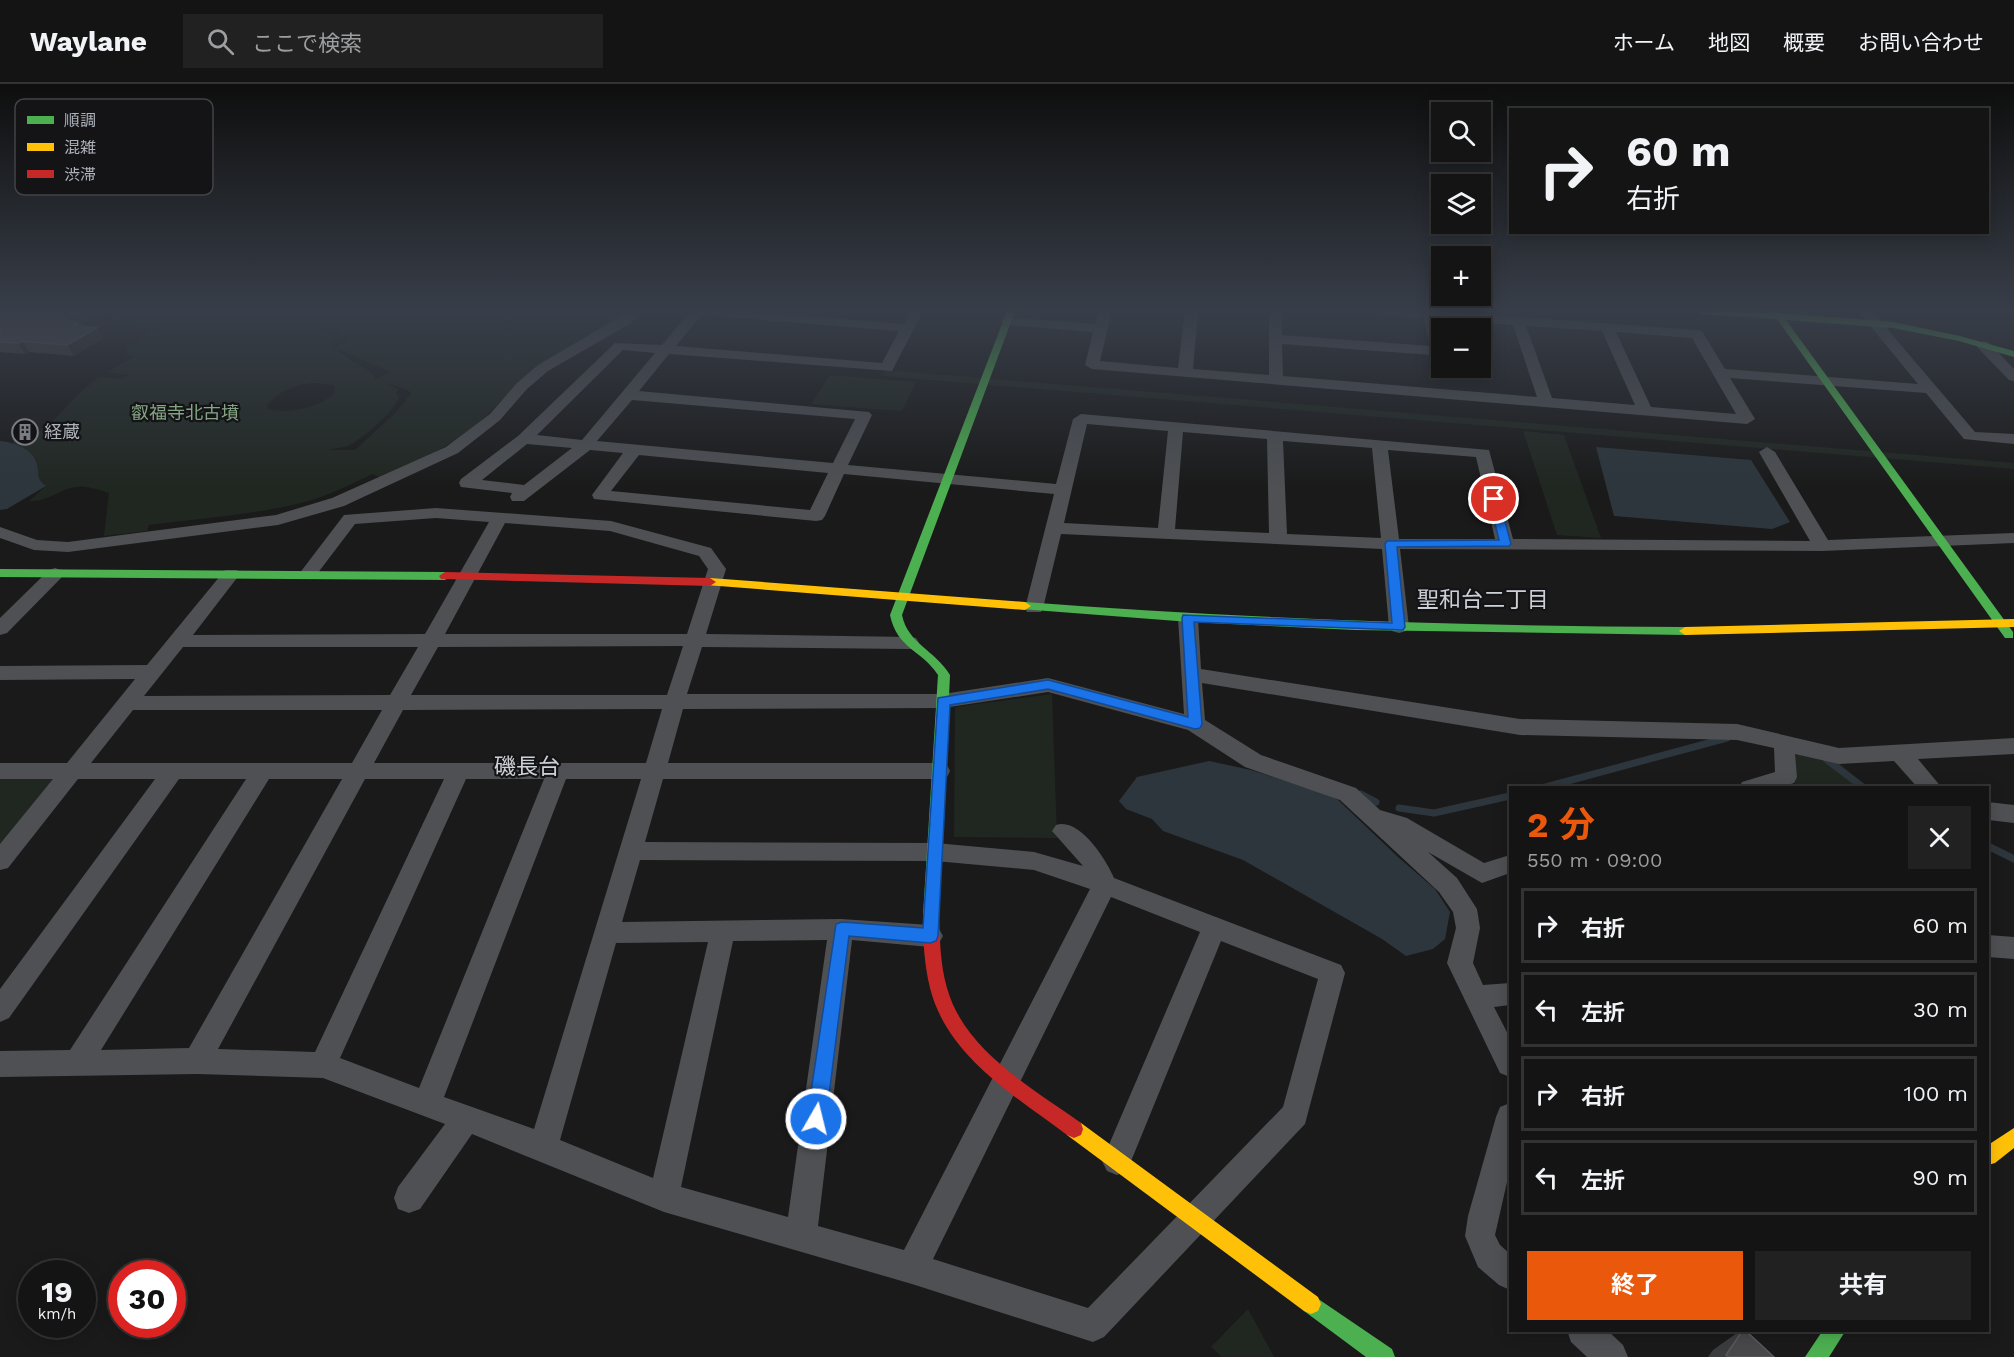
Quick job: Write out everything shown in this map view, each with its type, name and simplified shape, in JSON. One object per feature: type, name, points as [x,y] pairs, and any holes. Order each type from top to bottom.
[{"type":"main road","points":[[989,370],[903,596],[895,624],[897,631],[909,643],[943,670],[930,936],[930,958],[934,983],[942,1004],[955,1027],[969,1044],[1009,1079],[1195,1220],[1384,1357]]},
{"type":"main road","points":[[1818,370],[1939,541],[2007,623],[2014,640]]},
{"type":"main road","points":[[0,573],[466,575],[712,582],[1034,608],[1188,618],[1399,627],[1718,631],[1847,630],[2007,623]]},
{"type":"main road","points":[[1989,1155],[2014,1137]]},
{"type":"street","points":[[0,532],[34,545],[68,547],[278,520],[317,510],[452,450],[495,417],[522,386],[540,370]]},
{"type":"street","points":[[528,490],[467,483],[524,439],[595,370]]},
{"type":"street","points":[[197,1061],[466,575],[495,517],[586,445],[648,370]]},
{"type":"street","points":[[1155,370],[1747,419],[1719,370]]},
{"type":"street","points":[[1275,370],[1275,380]]},
{"type":"street","points":[[1535,370],[1546,402]]},
{"type":"street","points":[[1626,370],[1644,410]]},
{"type":"street","points":[[1915,370],[1970,435],[2014,439]]},
{"type":"street","points":[[1721,374],[1930,389]]},
{"type":"street","points":[[1444,378],[1448,394]]},
{"type":"street","points":[[628,395],[864,415],[816,516],[600,495],[634,450]]},
{"type":"street","points":[[1034,608],[1081,419],[1483,453],[1505,544]]},
{"type":"street","points":[[1166,533],[1176,428]]},
{"type":"street","points":[[1275,436],[1278,537]]},
{"type":"street","points":[[524,439],[1062,490]]},
{"type":"street","points":[[1380,445],[1399,627]]},
{"type":"street","points":[[1767,452],[1822,546]]},
{"type":"street","points":[[308,574],[351,519],[436,513],[611,526],[705,552],[717,569],[675,701],[543,1147]]},
{"type":"street","points":[[1053,528],[1391,544],[1822,546],[2014,538]]},
{"type":"street","points":[[0,629],[55,574]]},
{"type":"street","points":[[0,861],[231,574]]},
{"type":"street","points":[[1188,618],[1195,724]]},
{"type":"street","points":[[176,641],[694,640],[909,643]]},
{"type":"street","points":[[0,672],[152,672]]},
{"type":"street","points":[[1190,674],[1520,727],[1737,732],[1787,766]]},
{"type":"street","points":[[127,703],[943,701],[1048,685],[1195,724],[1253,761],[1348,794],[1448,885],[1461,900],[1468,928],[1460,963],[1474,997],[1509,1062]]},
{"type":"street","points":[[1753,786],[1787,766],[1839,756],[2014,746]]},
{"type":"street","points":[[1901,754],[1929,786]]},
{"type":"street","points":[[0,771],[939,771]]},
{"type":"street","points":[[323,1065],[459,771]]},
{"type":"street","points":[[427,1104],[558,771]]},
{"type":"street","points":[[0,1010],[172,772]]},
{"type":"street","points":[[77,1063],[262,772]]},
{"type":"street","points":[[1989,811],[2014,813]]},
{"type":"street","points":[[1372,817],[1386,818],[1399,824],[1482,873],[1509,864]]},
{"type":"street","points":[[912,1268],[1104,886],[1102,873],[1094,861],[1064,831]]},
{"type":"street","points":[[0,1065],[197,1061],[323,1065],[543,1147],[664,1197],[912,1268],[1093,1326],[1295,1114],[1332,973],[1053,865],[935,852],[632,851]]},
{"type":"street","points":[[1117,1161],[1214,927]]},
{"type":"street","points":[[607,933],[842,929],[930,936]]},
{"type":"street","points":[[801,1237],[842,929]]},
{"type":"street","points":[[664,1197],[723,931]]},
{"type":"street","points":[[1989,946],[2014,948]]},
{"type":"street","points":[[1474,997],[1509,994]]},
{"type":"street","points":[[409,1198],[466,1119]]},
{"type":"street","points":[[1509,1121],[1483,1216],[1480,1236],[1489,1257],[1509,1273]]},
{"type":"street","points":[[1585,1332],[1611,1357]]},
{"type":"green space","name":"叡福寺北古墳","points":[[367,370],[376,379],[390,372],[386,370],[536,370],[524,378],[480,422],[459,438],[427,457],[381,478],[373,474],[339,490],[286,506],[149,525],[147,531],[104,536],[109,493],[92,488],[69,488],[37,501],[29,501],[46,486],[39,478],[36,459],[25,449],[12,443],[46,427],[99,377],[122,379],[129,375],[106,372]],"holes":[[[312,383],[334,385],[335,393],[321,403],[312,406],[285,411],[268,409],[267,405],[282,392]],[[386,383],[408,390],[411,394],[395,413],[355,450],[329,450],[348,446],[361,438],[392,409],[399,397],[396,393],[398,389]]]},
{"type":"green space","points":[[886,370],[891,370],[2014,463],[2014,469],[882,376]]},
{"type":"green space","points":[[830,375],[916,382],[902,411],[811,404]]},
{"type":"green space","points":[[1523,431],[1564,435],[1601,538],[1557,535]]},
{"type":"green space","points":[[1052,694],[1057,838],[954,837],[955,707]]},
{"type":"green space","points":[[1790,749],[1834,759],[1867,786],[1795,786]]},
{"type":"green space","points":[[0,779],[56,779],[0,848]]},
{"type":"green space","points":[[1248,1309],[1274,1357],[1222,1357],[1211,1347]]},
{"type":"shaded area","points":[[0,441],[15,444],[34,456],[40,480],[46,486],[7,509],[0,510]]},
{"type":"shaded area","points":[[1596,447],[1751,460],[1790,522],[1772,529],[1614,516]]},
{"type":"shaded area","points":[[1209,761],[1251,770],[1335,797],[1435,889],[1450,912],[1445,939],[1433,949],[1406,956],[1382,939],[1243,860],[1163,831],[1152,819],[1126,809],[1119,801],[1137,777]]},
{"type":"building","points":[[1742,1332],[1747,1332],[1774,1357],[1728,1357],[1726,1355]]},
{"type":"waterway","points":[[1549,786],[1727,738]]},
{"type":"waterway","points":[[1827,760],[1861,786]]},
{"type":"waterway","points":[[1361,794],[1376,802]]},
{"type":"waterway","points":[[1399,808],[1434,813],[1509,796]]},
{"type":"waterway","points":[[1989,846],[2014,859]]},
{"type":"traffic: fast","points":[[931,915],[944,675],[931,659],[903,635],[896,615],[989,370]]},
{"type":"traffic: fast","points":[[1818,370],[2009,635]]},
{"type":"traffic: fast","points":[[0,573],[445,576]]},
{"type":"traffic: fast","points":[[1025,606],[1190,618],[1355,626],[1685,631]]},
{"type":"traffic: fast","points":[[1311,1304],[1384,1357]]},
{"type":"traffic: fast","points":[[1816,1357],[1835,1332]]},
{"type":"traffic: slow","points":[[710,582],[1025,606]]},
{"type":"traffic: slow","points":[[1685,631],[2014,623]]},
{"type":"traffic: slow","points":[[1074,1129],[1311,1304]]},
{"type":"traffic: slow","points":[[1989,1155],[2014,1137]]},
{"type":"traffic: jam","points":[[445,576],[710,582]]},
{"type":"traffic: jam","points":[[931,915],[932,956],[939,990],[951,1018],[968,1043],[990,1065],[1074,1129]]},
{"type":"place","name":"経蔵","points":[[25,432]]},
{"type":"district","name":"聖和台二丁目","points":[[1483,599]]},
{"type":"district","name":"磯長台","points":[[527,766]]},
{"type":"route","points":[[816,1119],[842,929],[930,936],[943,701],[1048,685],[1195,724],[1188,618],[1399,627],[1391,544],[1505,544],[1494,499]]}]
